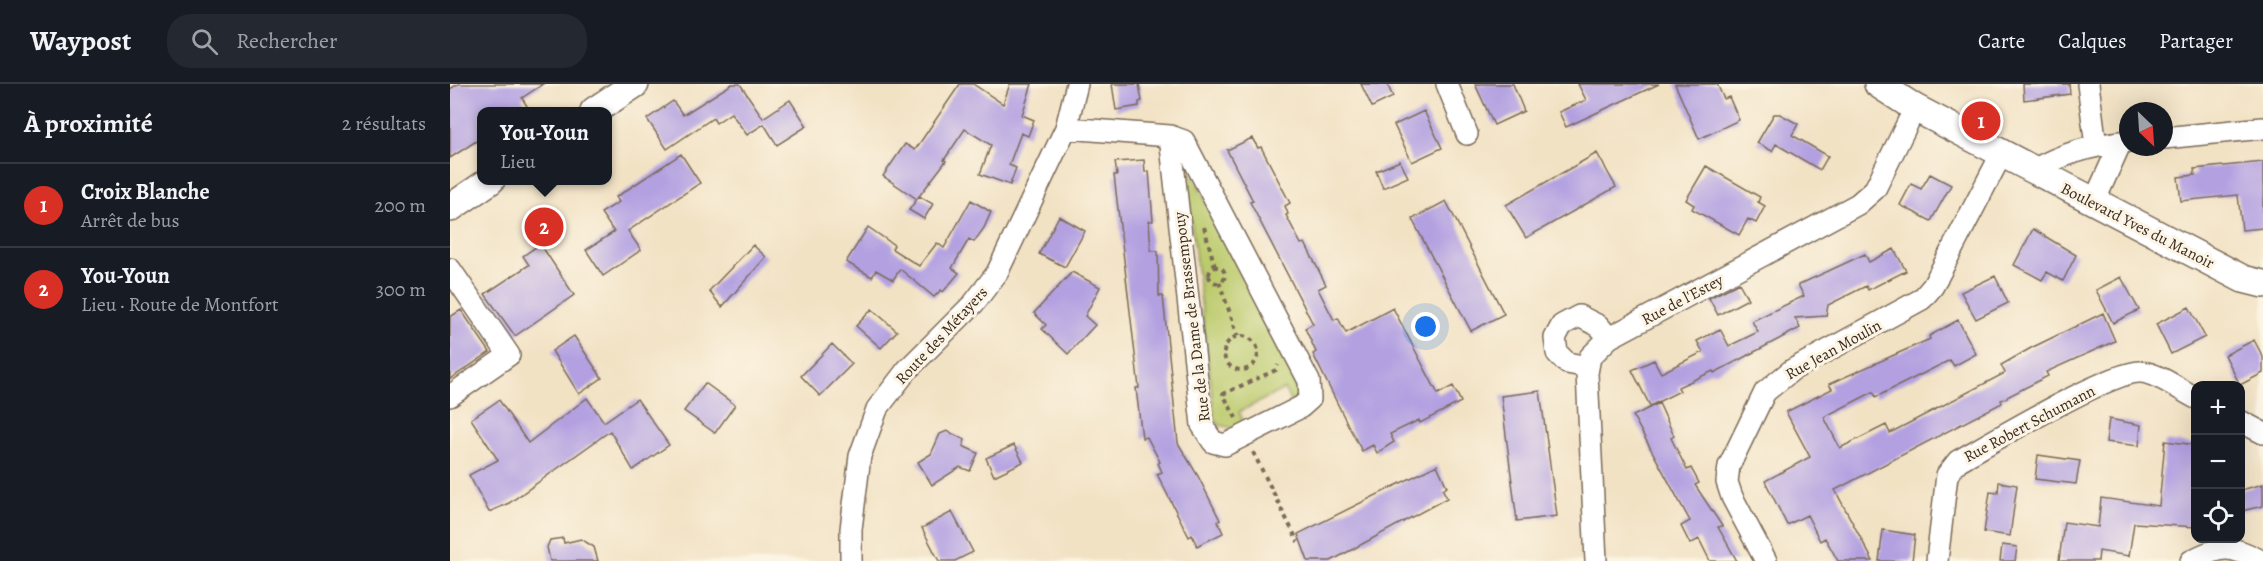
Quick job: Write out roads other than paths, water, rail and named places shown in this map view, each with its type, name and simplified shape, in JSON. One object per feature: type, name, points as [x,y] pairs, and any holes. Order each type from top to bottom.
[{"type":"main road","points":[[600,107],[635,84]]},
{"type":"main road","name":"Boulevard Yves du Manoir","points":[[1878,84],[1915,108],[2094,202],[2253,281],[2263,304]]},
{"type":"main road","points":[[450,208],[484,185]]},
{"type":"street","name":"Route des Métayers","points":[[850,561],[851,529],[860,456],[877,409],[906,370],[974,303],[997,273],[1066,128],[1077,84]]},
{"type":"street","points":[[1447,84],[1467,134]]},
{"type":"street","points":[[2088,84],[2096,146]]},
{"type":"street","name":"Rue de l'Estey","points":[[1588,367],[1590,357],[1609,338],[1858,204],[1875,189],[1915,108]]},
{"type":"street","points":[[1066,128],[1170,136]]},
{"type":"street","points":[[2173,137],[2263,128]]},
{"type":"street","name":"Rue de la Dame de Brassempouy","points":[[1170,136],[1184,141],[1190,148],[1312,388],[1310,399],[1301,407],[1225,445],[1213,442],[1202,425],[1170,136]]},
{"type":"street","points":[[2034,170],[2049,161],[2096,146],[2119,143]]},
{"type":"street","points":[[2094,202],[2119,152]]},
{"type":"street","name":"Rue Jean Moulin","points":[[1767,561],[1732,497],[1727,482],[1729,466],[1765,392],[1792,370],[1922,299],[1933,286],[2002,153]]},
{"type":"street","points":[[450,269],[509,355],[450,396]]},
{"type":"street","points":[[1596,561],[1588,367],[1567,363],[1557,353],[1555,338],[1562,325],[1579,316],[1599,326],[1609,338]]},
{"type":"street","name":"Rue Robert Schumann","points":[[1937,561],[1947,475],[1958,461],[2098,385],[2124,375],[2141,372],[2191,396]]},
{"type":"street","points":[[2245,423],[2263,433]]},
{"type":"street","points":[[2191,561],[2225,547],[2240,550],[2261,561]]},
{"type":"place","name":"Croix Blanche","points":[[1981,121]]},
{"type":"place","name":"You-Youn","points":[[544,227]]}]
